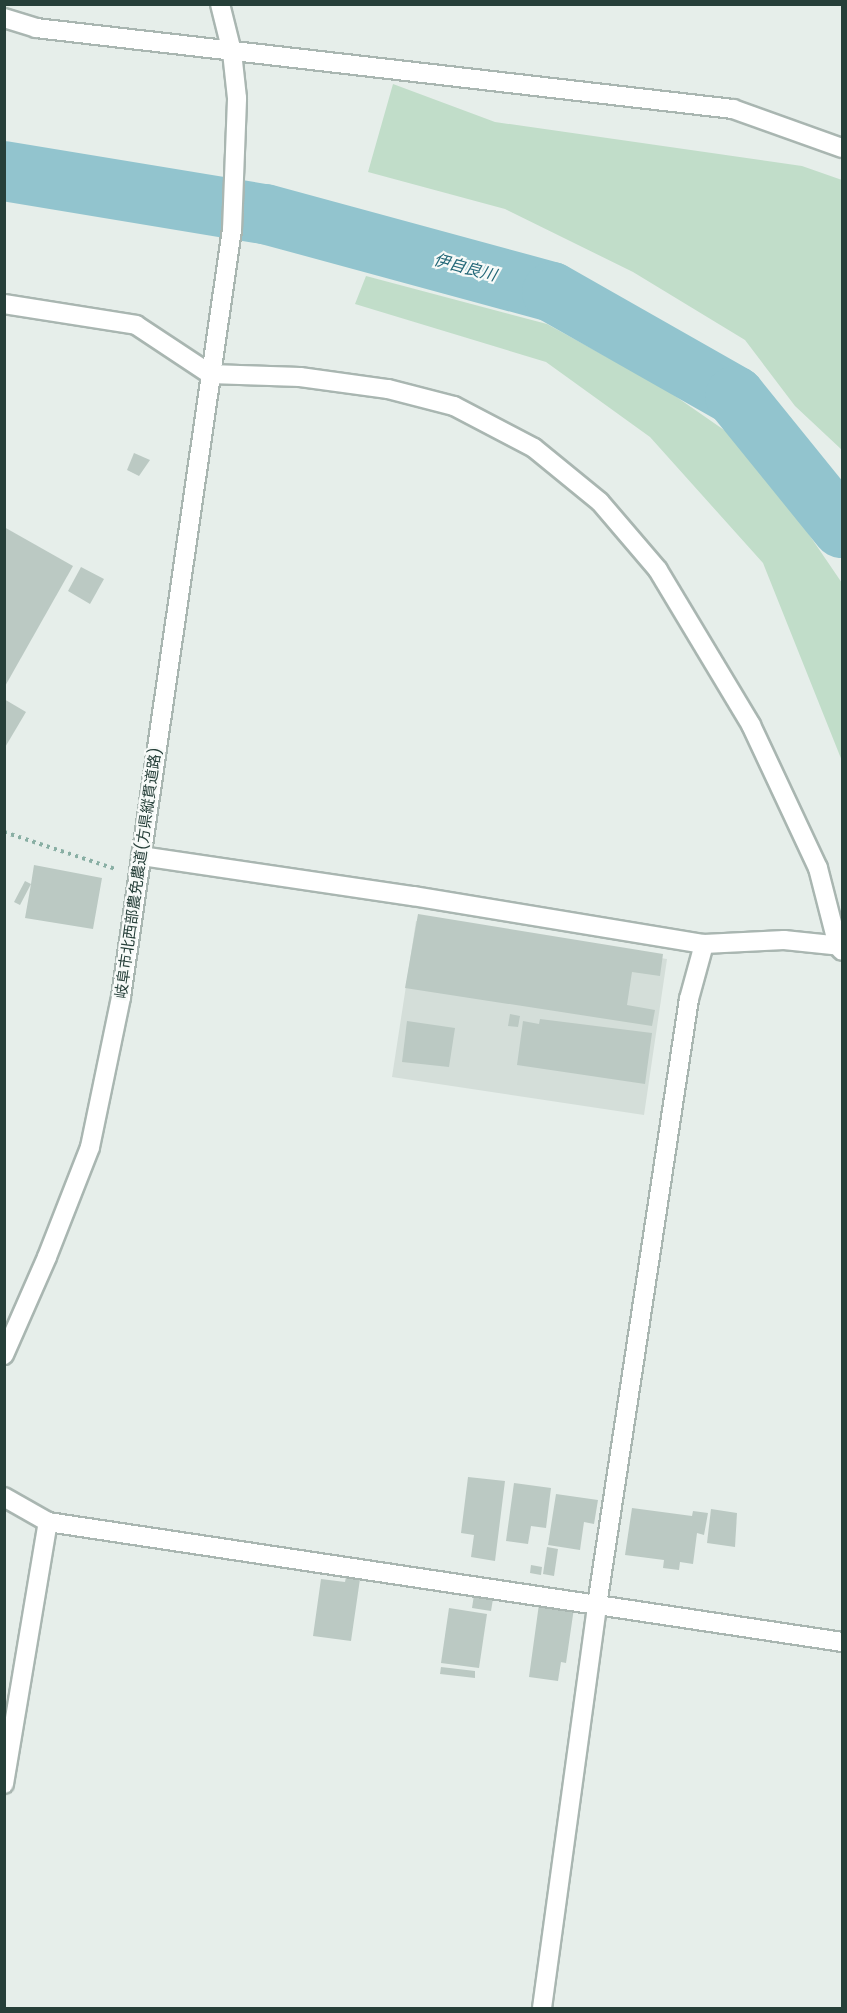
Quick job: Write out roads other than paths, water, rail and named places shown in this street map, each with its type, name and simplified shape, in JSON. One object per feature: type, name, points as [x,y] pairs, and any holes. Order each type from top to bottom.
[{"type":"street","points":[[220,4],[232,52]]},
{"type":"street","points":[[4,18],[36,28],[733,109],[843,148]]},
{"type":"street","name":"岐阜市北西部農免農道(方県縦貫道路)","points":[[4,1355],[47,1257],[90,1147],[121,997],[232,230],[237,98],[232,52]]},
{"type":"street","points":[[4,304],[136,325],[210,374],[300,377],[388,388],[454,406],[534,448],[600,502],[658,570],[751,725],[818,868],[841,948],[784,940],[704,944],[413,896],[141,856]]},
{"type":"street","points":[[542,2008],[597,1605],[688,999],[704,944]]},
{"type":"street","points":[[4,1497],[48,1522],[843,1642]]},
{"type":"street","points":[[4,1784],[48,1522]]},
{"type":"waterway","name":"伊自良川","points":[[4,171],[265,214],[552,292],[735,396],[842,528]]}]
